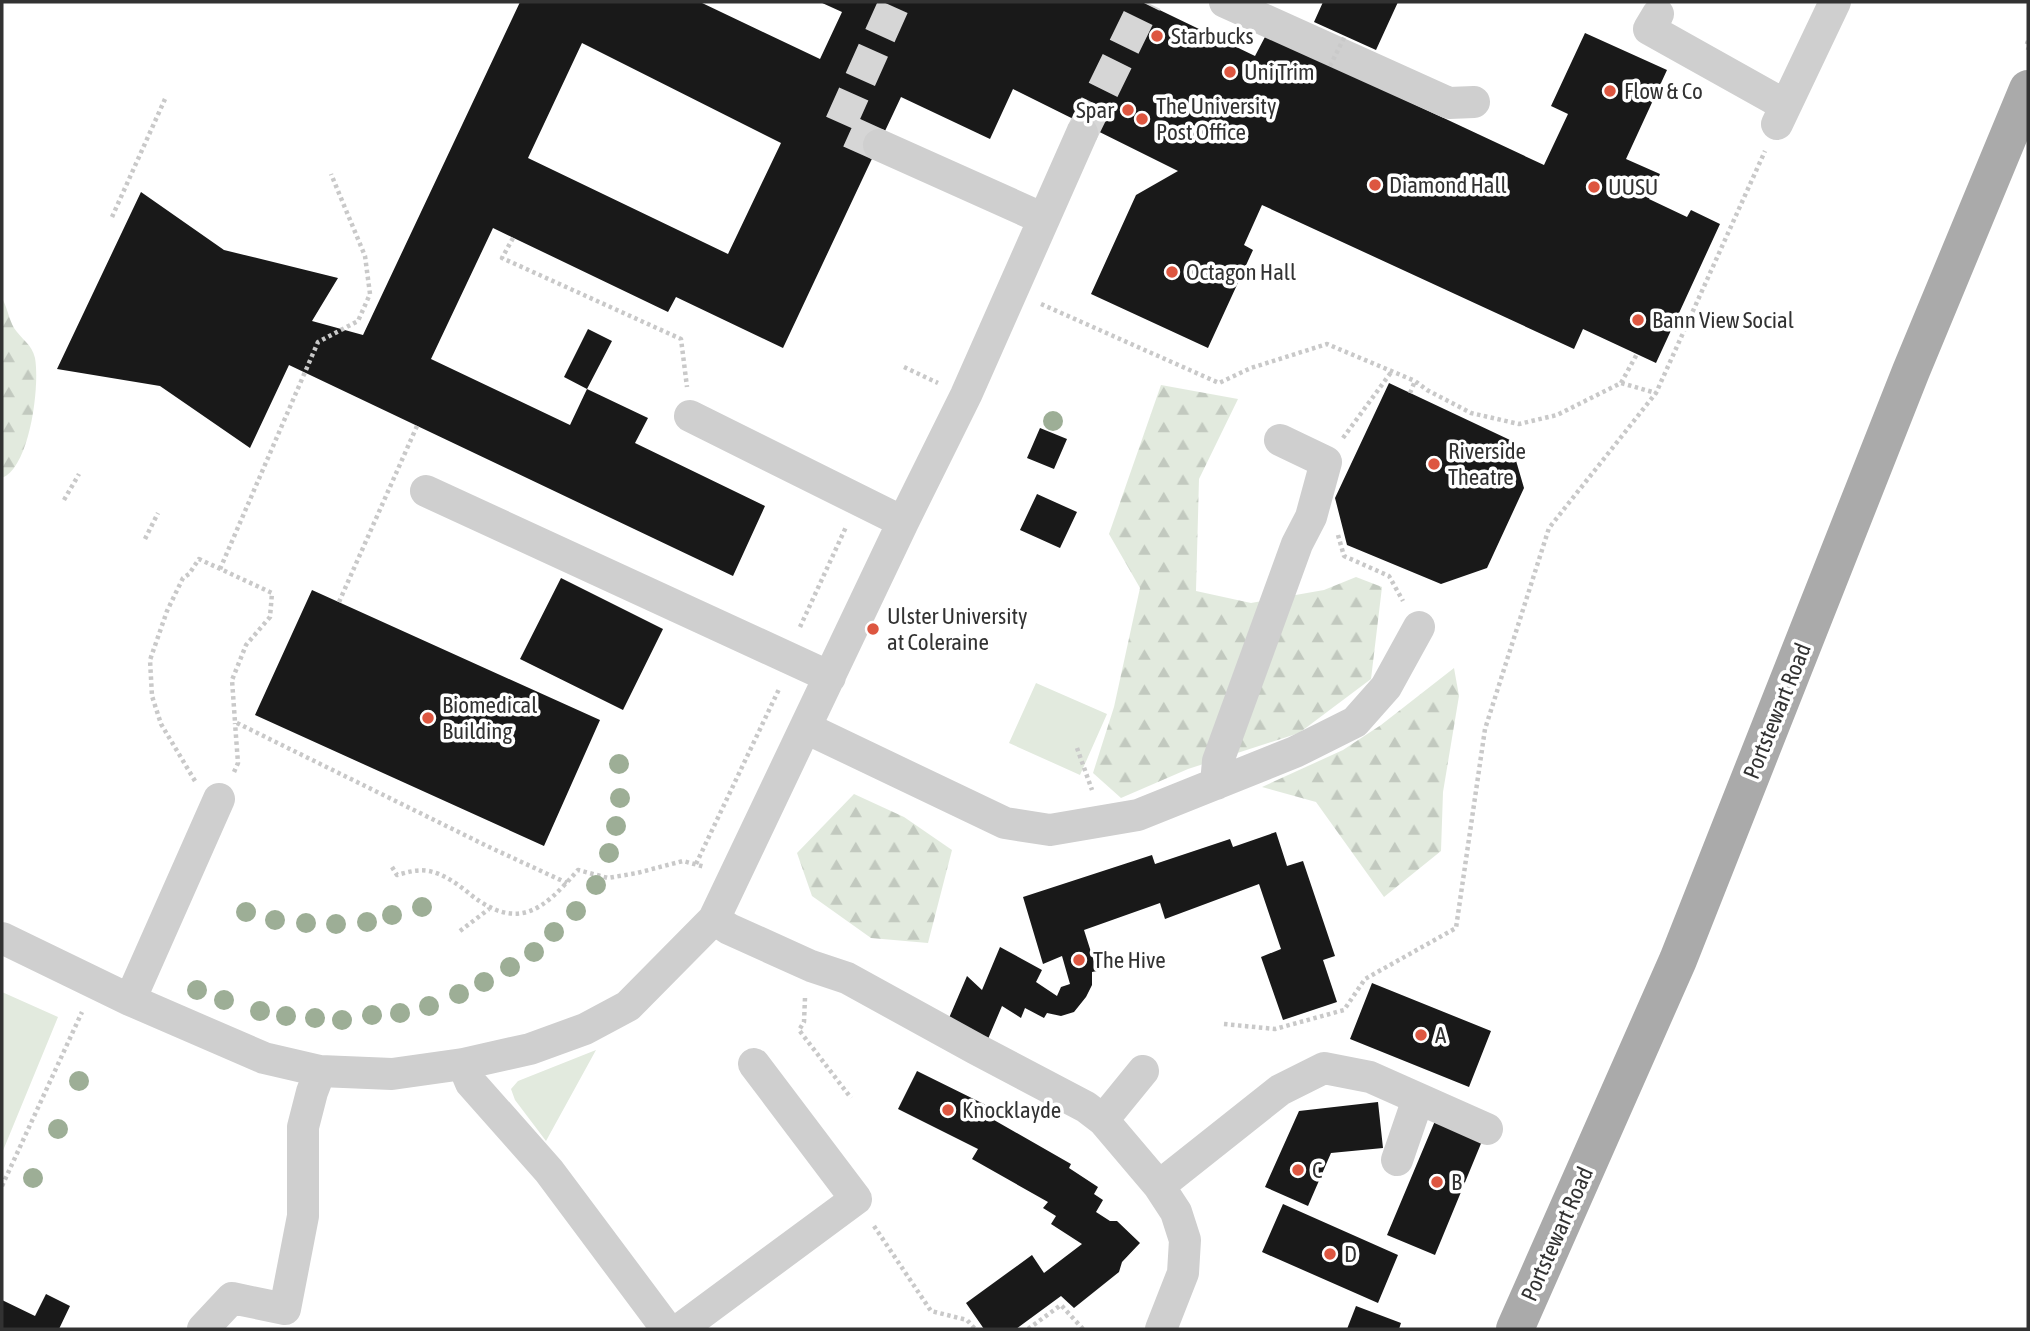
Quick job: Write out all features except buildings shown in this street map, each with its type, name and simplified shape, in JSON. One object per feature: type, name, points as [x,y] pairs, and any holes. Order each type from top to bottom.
[{"type":"main road","name":"Portstewart Road","points":[[1515,1329],[1678,960],[1912,372],[2028,89]]},
{"type":"lane","points":[[1224,2],[1449,103],[1474,102]]},
{"type":"lane","points":[[1658,14],[1650,29],[1781,115],[1835,2]]},
{"type":"lane","points":[[2,938],[130,1000],[264,1058],[320,1071],[392,1074],[463,1064],[541,1045],[585,1029],[628,1006],[714,919],[736,877],[903,522],[966,395],[1082,133]]},
{"type":"lane","points":[[879,145],[1044,219]]},
{"type":"lane","points":[[690,416],[903,522]]},
{"type":"lane","points":[[1216,784],[1218,761],[1297,544],[1311,517],[1326,462],[1280,440]]},
{"type":"lane","points":[[426,491],[830,677]]},
{"type":"lane","points":[[806,728],[1005,823],[1050,830],[1138,815],[1295,752],[1355,722],[1386,687],[1419,627]]},
{"type":"lane","points":[[130,1000],[209,794]]},
{"type":"lane","points":[[714,919],[729,929],[811,966],[847,978],[1086,1107],[1103,1120],[1159,1186],[1176,1212],[1185,1240],[1184,1273],[1161,1329]]},
{"type":"lane","points":[[463,1064],[471,1083],[549,1171],[667,1329]]},
{"type":"lane","points":[[680,1329],[856,1199],[754,1064]]},
{"type":"lane","points":[[1159,1186],[1280,1090],[1324,1068],[1370,1077],[1487,1129]]},
{"type":"lane","points":[[203,1329],[232,1298],[288,1319],[303,1216],[303,1127],[320,1071]]},
{"type":"lane","points":[[1103,1120],[1143,1071]]},
{"type":"lane","points":[[1397,1160],[1418,1100]]},
{"type":"path","points":[[1330,66],[1345,36]]},
{"type":"path","points":[[2028,41],[2028,48]]},
{"type":"path","points":[[112,217],[165,99]]},
{"type":"path","points":[[1224,1024],[1275,1029],[1344,1010],[1365,979],[1456,928],[1485,729],[1549,528],[1656,393],[1781,115]]},
{"type":"path","points":[[220,569],[318,342],[358,321],[370,294],[365,256],[331,174]]},
{"type":"path","points":[[513,238],[502,258],[681,339],[690,416]]},
{"type":"path","points":[[1041,304],[1219,383],[1251,368],[1327,344],[1415,381],[1471,413],[1519,424],[1557,415],[1621,383],[1637,354]]},
{"type":"path","points":[[904,367],[945,386]]},
{"type":"path","points":[[1326,462],[1392,371]]},
{"type":"path","points":[[1410,393],[1415,381]]},
{"type":"path","points":[[1621,383],[1656,393]]},
{"type":"path","points":[[339,602],[417,426]]},
{"type":"path","points":[[64,500],[79,474]]},
{"type":"path","points":[[145,539],[158,513]]},
{"type":"path","points":[[799,628],[851,517]]},
{"type":"path","points":[[1335,525],[1344,556],[1389,576],[1419,627]]},
{"type":"path","points":[[199,559],[220,569],[272,593],[270,617],[246,645],[232,680],[238,763],[209,794],[161,724],[152,696],[150,660],[167,611],[183,578],[199,559]]},
{"type":"path","points":[[696,864],[785,677]]},
{"type":"path","points":[[235,722],[567,883]]},
{"type":"path","points":[[1077,748],[1103,821]]},
{"type":"path","points":[[392,867],[397,875],[418,870],[432,872],[457,884],[489,909],[501,912],[531,912],[555,897],[578,870],[608,878],[683,861],[736,877]]},
{"type":"path","points":[[460,931],[489,909]]},
{"type":"path","points":[[805,1001],[804,1022],[799,1030],[851,1098]]},
{"type":"path","points":[[2,1186],[87,1002]]},
{"type":"path","points":[[856,1199],[931,1311],[967,1320],[975,1329]]},
{"type":"path","points":[[1028,1329],[1061,1305],[1083,1329]]},
{"type":"green space","points":[[2,298],[14,328],[34,353],[36,387],[26,443],[12,471],[2,478]]},
{"type":"green space","points":[[1161,385],[1238,399],[1199,479],[1196,591],[1251,603],[1324,590],[1356,577],[1382,587],[1371,679],[1299,733],[1188,769],[1121,798],[1093,773],[1114,707],[1140,588],[1109,534]]},
{"type":"green space","points":[[1454,668],[1459,696],[1443,792],[1441,851],[1384,897],[1316,802],[1262,787],[1343,750],[1381,725]]},
{"type":"green space","points":[[1036,683],[1107,714],[1080,775],[1009,743]]},
{"type":"green space","points":[[854,794],[904,817],[952,850],[928,943],[871,938],[812,896],[797,853]]},
{"type":"green space","points":[[2,992],[58,1017],[2,1153]]},
{"type":"green space","points":[[596,1050],[546,1141],[515,1100],[511,1089],[518,1081]]},
{"type":"tunnel","points":[[879,145],[839,127],[895,2]]},
{"type":"tunnel","points":[[1082,133],[1146,2]]},
{"type":"place","name":"Starbucks","points":[[1157,36]]},
{"type":"place","name":"Uni Trim","points":[[1230,72]]},
{"type":"place","name":"Flow & Co","points":[[1610,91]]},
{"type":"place","name":"Spar","points":[[1128,110]]},
{"type":"place","name":"The University Post Office","points":[[1142,119]]},
{"type":"place","name":"Diamond Hall","points":[[1375,185]]},
{"type":"place","name":"UUSU","points":[[1594,187]]},
{"type":"place","name":"Octagon Hall","points":[[1172,272]]},
{"type":"place","name":"Bann View Social","points":[[1638,320]]},
{"type":"place","name":"Riverside Theatre","points":[[1434,464]]},
{"type":"place","name":"Ulster University at Coleraine","points":[[873,629]]},
{"type":"place","name":"Biomedical Building","points":[[428,718]]},
{"type":"place","name":"The Hive","points":[[1079,960]]},
{"type":"place","name":"A","points":[[1421,1035]]},
{"type":"place","name":"Knocklayde","points":[[948,1110]]},
{"type":"place","name":"C","points":[[1298,1170]]},
{"type":"place","name":"B","points":[[1437,1182]]},
{"type":"place","name":"D","points":[[1330,1254]]}]
